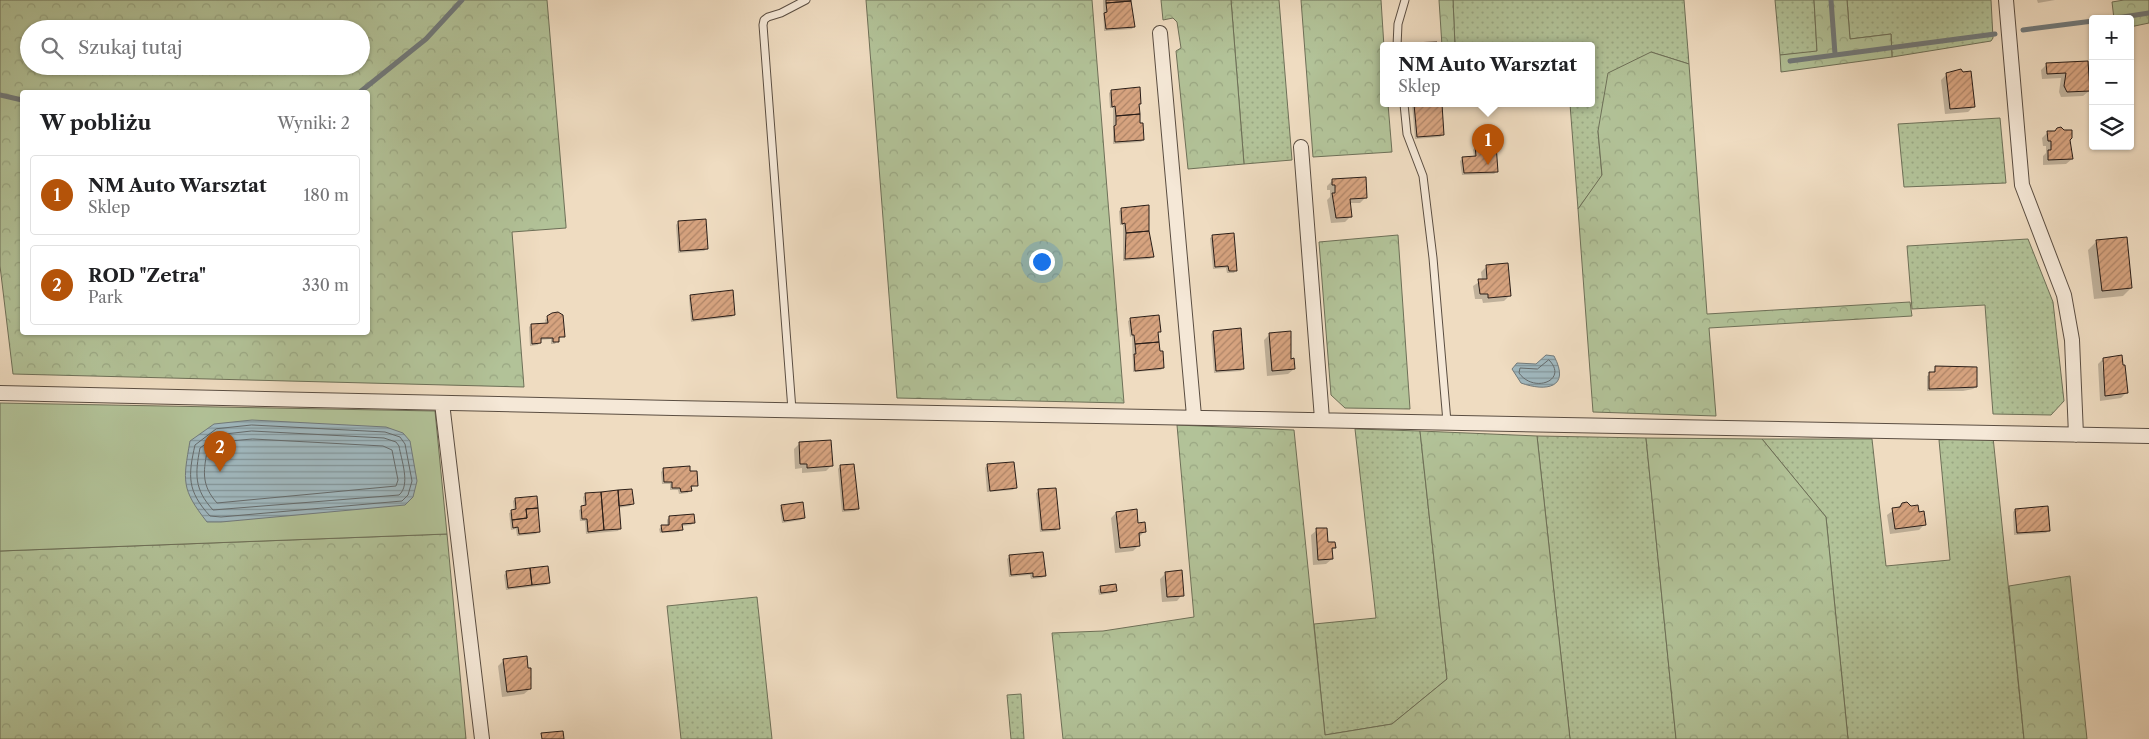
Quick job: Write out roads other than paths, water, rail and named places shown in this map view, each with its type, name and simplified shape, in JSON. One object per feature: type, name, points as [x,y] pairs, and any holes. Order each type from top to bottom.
[{"type":"street","points":[[2006,0],[2022,185],[2064,296],[2072,340],[2076,435]]},
{"type":"street","points":[[1160,33],[1194,416]]},
{"type":"street","points":[[1301,147],[1322,419]]},
{"type":"street","points":[[0,393],[2149,436]]},
{"type":"street","points":[[442,403],[482,739]]},
{"type":"lane","points":[[792,410],[763,25],[764,20],[768,17],[782,13],[806,0]]},
{"type":"lane","points":[[1397,42],[1398,24],[1405,0]]},
{"type":"lane","points":[[1404,107],[1407,134],[1423,176],[1447,422]]},
{"type":"water","points":[[1546,355],[1554,356],[1560,375],[1558,381],[1547,387],[1530,386],[1521,383],[1512,369],[1517,363],[1536,364]]},
{"type":"water","points":[[252,420],[386,427],[403,433],[410,441],[417,481],[413,497],[405,505],[207,522],[192,501],[186,484],[185,476],[190,441],[214,424]]},
{"type":"waterway","points":[[362,90],[426,39],[462,0]]},
{"type":"waterway","points":[[1831,0],[1835,54]]},
{"type":"waterway","points":[[2134,15],[2149,13]]},
{"type":"waterway","points":[[2023,30],[2089,22]]},
{"type":"waterway","points":[[1790,61],[1995,34]]},
{"type":"waterway","points":[[0,95],[20,100]]},
{"type":"place","name":"NM Auto Warsztat","points":[[1488,165]]},
{"type":"place","name":"ROD \"Zetra\"","points":[[220,472]]}]
